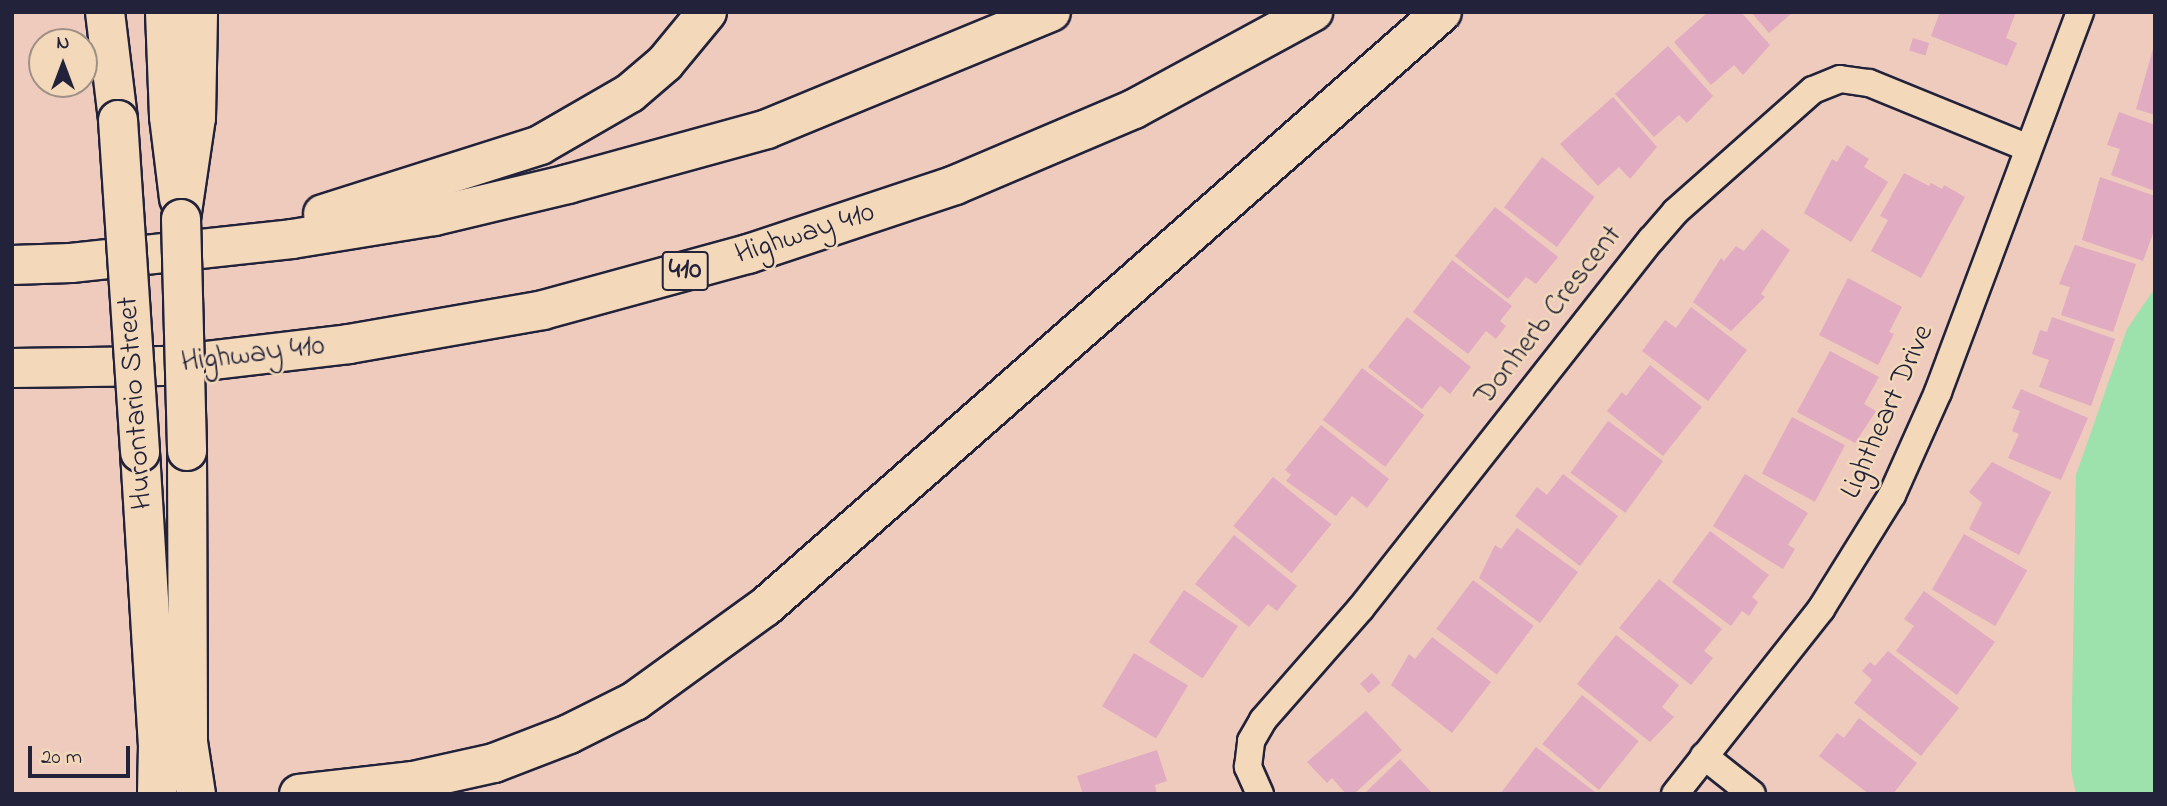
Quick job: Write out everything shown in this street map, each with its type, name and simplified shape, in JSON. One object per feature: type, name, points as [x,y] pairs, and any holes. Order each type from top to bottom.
[{"type":"main road","name":"Hurontario Street","points":[[105,12],[118,120],[158,745],[157,794]]},
{"type":"main road","points":[[164,12],[182,117]]},
{"type":"main road","points":[[182,117],[198,12]]},
{"type":"main road","points":[[71,263],[149,241],[318,215],[540,145],[630,93],[665,63],[707,12]]},
{"type":"main road","points":[[12,265],[71,263],[383,225],[568,184],[767,129],[1051,12]]},
{"type":"main road","name":"Highway 410","points":[[12,368],[163,366],[349,344],[543,310],[736,258],[968,179],[1134,109],[1313,12]]},
{"type":"main road","points":[[299,794],[413,781],[494,763],[569,734],[635,701],[765,607],[1442,12]]},
{"type":"main road","name":"Hurontario Street","points":[[182,117],[181,219],[187,451],[187,729],[196,794]]},
{"type":"street","name":"Lightheart Drive","points":[[1675,794],[1821,609],[1892,495],[1938,392],[2080,12]]},
{"type":"street","name":"Donherb Crescent","points":[[1260,794],[1248,767],[1251,741],[1263,720],[1361,608],[1675,212],[1813,90],[1840,79],[1869,83],[2028,148]]},
{"type":"street","points":[[1704,756],[1752,794]]},
{"type":"green space","points":[[2155,288],[2155,794],[2076,794],[2071,770],[2076,475],[2127,329]]},
{"type":"building","points":[[1708,12],[1741,12],[1770,45],[1743,75],[1734,65],[1711,85],[1674,42]]},
{"type":"building","points":[[1751,12],[1793,12],[1769,33]]},
{"type":"building","points":[[1940,12],[2016,12],[2006,38],[2017,43],[2007,66],[1931,36]]},
{"type":"building","points":[[1913,38],[1929,43],[1925,55],[1909,50]]},
{"type":"building","points":[[1668,46],[1713,96],[1687,123],[1679,115],[1654,137],[1615,94]]},
{"type":"building","points":[[2153,49],[2155,50],[2155,115],[2136,109]]},
{"type":"building","points":[[1613,97],[1657,147],[1630,179],[1619,167],[1598,186],[1560,144]]},
{"type":"building","points":[[2119,112],[2155,125],[2155,191],[2111,175],[2120,149],[2107,145]]},
{"type":"building","points":[[1847,145],[1869,159],[1864,167],[1888,182],[1851,242],[1804,213],[1832,159],[1837,162]]},
{"type":"building","points":[[1542,157],[1595,197],[1557,247],[1504,207]]},
{"type":"building","points":[[1904,173],[1929,186],[1931,183],[1942,189],[1944,185],[1965,197],[1921,278],[1871,251],[1888,220],[1880,216]]},
{"type":"building","points":[[2100,177],[2155,196],[2155,228],[2143,261],[2082,240]]},
{"type":"building","points":[[1495,207],[1558,257],[1536,284],[1526,277],[1508,299],[1455,256]]},
{"type":"building","points":[[1762,229],[1790,250],[1761,294],[1765,297],[1731,331],[1693,302],[1721,258],[1724,261],[1736,246],[1744,251]]},
{"type":"building","points":[[2075,245],[2136,264],[2113,332],[2061,315],[2070,287],[2059,284]]},
{"type":"building","points":[[1452,260],[1512,306],[1500,321],[1506,326],[1496,339],[1486,331],[1468,354],[1413,312]]},
{"type":"building","points":[[1848,278],[1902,307],[1889,332],[1894,334],[1878,365],[1819,335]]},
{"type":"building","points":[[1691,307],[1747,350],[1708,401],[1642,351],[1665,320],[1676,328]]},
{"type":"building","points":[[1407,317],[1471,367],[1450,394],[1440,386],[1422,409],[1368,367]]},
{"type":"building","points":[[2052,317],[2115,339],[2091,406],[2039,387],[2049,360],[2032,354],[2040,330],[2047,332]]},
{"type":"building","points":[[1830,351],[1879,377],[1864,404],[1876,411],[1855,443],[1797,412]]},
{"type":"building","points":[[1650,365],[1702,407],[1663,456],[1607,411],[1622,392],[1626,396]]},
{"type":"building","points":[[1362,368],[1424,415],[1385,467],[1323,420]]},
{"type":"building","points":[[2021,389],[2088,418],[2061,480],[2008,458],[2019,434],[2012,431],[2020,411],[2012,408]]},
{"type":"building","points":[[1792,417],[1845,445],[1815,502],[1762,474]]},
{"type":"building","points":[[1608,421],[1663,461],[1625,513],[1570,473]]},
{"type":"building","points":[[1321,425],[1389,479],[1367,508],[1352,496],[1336,516],[1286,481],[1291,475],[1285,470]]},
{"type":"building","points":[[1992,462],[2051,492],[2019,555],[1969,529],[1982,503],[1969,492]]},
{"type":"building","points":[[1563,474],[1618,516],[1580,566],[1515,516],[1537,487],[1547,495]]},
{"type":"building","points":[[1745,474],[1808,513],[1788,545],[1795,549],[1783,569],[1713,526]]},
{"type":"building","points":[[1273,477],[1331,524],[1292,573],[1233,526]]},
{"type":"building","points":[[1517,528],[1578,572],[1540,623],[1479,578],[1495,545],[1501,549]]},
{"type":"building","points":[[1710,531],[1769,575],[1752,597],[1758,602],[1749,616],[1742,611],[1731,626],[1672,582]]},
{"type":"building","points":[[1964,534],[2027,570],[1995,626],[1932,589]]},
{"type":"building","points":[[1234,535],[1297,586],[1277,611],[1268,604],[1249,627],[1195,584]]},
{"type":"building","points":[[1659,579],[1722,629],[1704,651],[1713,658],[1691,685],[1619,628]]},
{"type":"building","points":[[1473,580],[1534,626],[1497,674],[1436,629]]},
{"type":"building","points":[[1184,590],[1238,626],[1203,679],[1149,642]]},
{"type":"building","points":[[1924,591],[1995,642],[1957,695],[1896,651],[1914,626],[1904,619]]},
{"type":"building","points":[[1616,635],[1679,685],[1662,707],[1674,717],[1650,742],[1577,684]]},
{"type":"building","points":[[1432,637],[1491,682],[1452,733],[1391,685],[1409,654],[1415,659]]},
{"type":"building","points":[[1888,651],[1959,708],[1921,756],[1854,703],[1872,680],[1862,671],[1870,662],[1875,666]]},
{"type":"building","points":[[1134,653],[1188,685],[1156,739],[1102,706]]},
{"type":"building","points":[[1372,673],[1381,683],[1369,693],[1360,684]]},
{"type":"building","points":[[1582,695],[1639,741],[1599,790],[1542,744]]},
{"type":"building","points":[[1366,711],[1402,750],[1354,794],[1346,794],[1332,778],[1327,783],[1307,762]]},
{"type":"building","points":[[1859,718],[1917,763],[1893,794],[1869,794],[1819,756],[1837,733],[1844,738]]},
{"type":"building","points":[[1536,747],[1595,792],[1500,794]]},
{"type":"building","points":[[1157,750],[1167,781],[1155,785],[1157,794],[1083,794],[1077,776]]},
{"type":"building","points":[[1400,759],[1433,794],[1364,794]]}]
